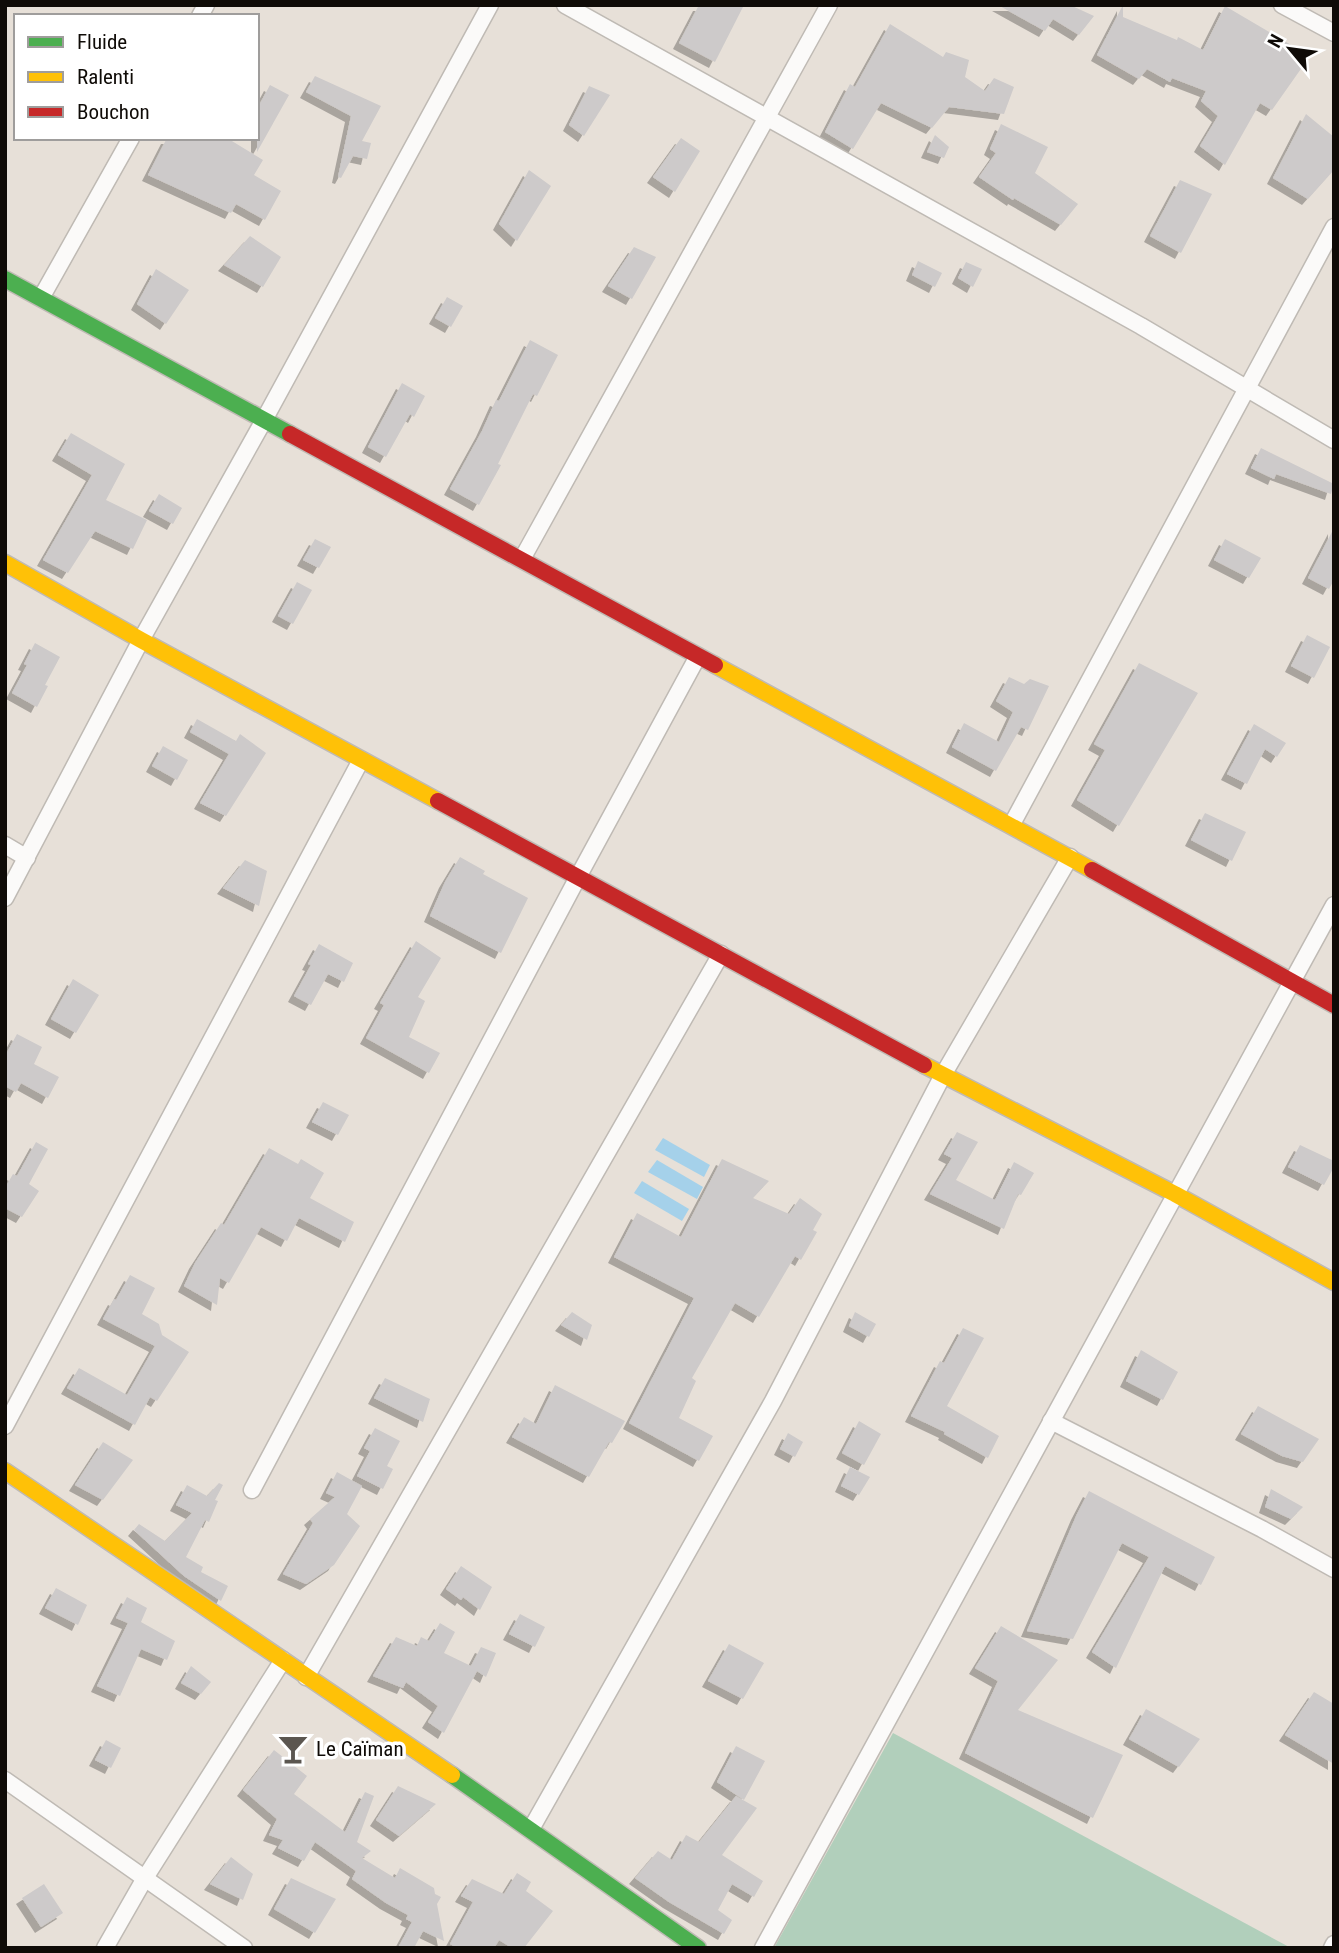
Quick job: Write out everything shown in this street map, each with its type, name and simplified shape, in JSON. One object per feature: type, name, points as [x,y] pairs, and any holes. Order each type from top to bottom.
[{"type":"street","points":[[5,898],[141,640],[490,5]]},
{"type":"street","points":[[565,5],[1129,320],[1334,440]]},
{"type":"street","points":[[522,559],[829,5]]},
{"type":"street","points":[[1282,5],[1334,33]]},
{"type":"street","points":[[41,298],[130,140]]},
{"type":"street","points":[[1012,824],[1334,227]]},
{"type":"street","points":[[5,279],[1012,824],[1334,1005]]},
{"type":"street","points":[[5,563],[141,640],[943,1075],[1175,1194],[1334,1282]]},
{"type":"street","points":[[252,1490],[698,656]]},
{"type":"street","points":[[5,1426],[361,760]]},
{"type":"street","points":[[5,845],[27,858]]},
{"type":"street","points":[[531,1829],[773,1401],[943,1075],[1070,857]]},
{"type":"street","points":[[762,1948],[1334,905]]},
{"type":"street","points":[[306,1677],[721,954]]},
{"type":"street","points":[[1051,1422],[1262,1529],[1334,1569]]},
{"type":"street","points":[[5,1471],[531,1829],[698,1948]]},
{"type":"street","points":[[105,1948],[145,1878],[283,1660]]},
{"type":"street","points":[[5,1780],[244,1948]]},
{"type":"green space","points":[[893,1733],[1291,1948],[774,1948]]},
{"type":"water","points":[[663,1138],[710,1165],[704,1177],[655,1150]]},
{"type":"water","points":[[657,1160],[703,1187],[697,1199],[648,1172]]},
{"type":"water","points":[[642,1181],[689,1209],[682,1221],[634,1193]]},
{"type":"building","points":[[699,5],[744,5],[715,62],[679,43]]},
{"type":"building","points":[[998,5],[1070,5],[1094,16],[1079,35],[1053,19],[1045,31]]},
{"type":"building","points":[[1123,5],[1123,17],[1177,40],[1178,37],[1203,50],[1225,6],[1310,56],[1272,110],[1260,103],[1225,165],[1200,146],[1218,116],[1201,101],[1206,91],[1172,78],[1170,82],[1147,69],[1139,79],[1097,55]]},
{"type":"building","points":[[890,24],[943,57],[946,52],[969,60],[965,77],[985,91],[994,78],[1014,87],[1004,114],[949,107],[932,128],[881,103],[853,149],[825,132],[850,84],[855,87]]},
{"type":"building","points":[[315,76],[381,106],[362,141],[371,143],[367,159],[353,156],[341,178],[338,177],[351,116],[306,92]]},
{"type":"building","points":[[270,85],[289,95],[257,152],[259,140],[259,105]]},
{"type":"building","points":[[589,86],[610,95],[584,136],[569,125]]},
{"type":"building","points":[[1306,114],[1334,137],[1334,170],[1308,199],[1273,178]]},
{"type":"building","points":[[1001,124],[1048,147],[1035,173],[1078,204],[1061,225],[1014,198],[1013,200],[979,177],[996,153],[990,149]]},
{"type":"building","points":[[935,135],[949,147],[944,158],[927,152]]},
{"type":"building","points":[[681,138],[700,151],[675,192],[653,177]]},
{"type":"building","points":[[166,140],[230,140],[263,160],[254,175],[281,191],[265,220],[236,204],[231,213],[148,175]]},
{"type":"building","points":[[529,170],[551,186],[517,241],[499,224]]},
{"type":"building","points":[[1180,180],[1212,194],[1181,253],[1150,236]]},
{"type":"building","points":[[250,236],[281,257],[263,287],[224,265]]},
{"type":"building","points":[[634,247],[656,257],[632,299],[608,286]]},
{"type":"building","points":[[918,261],[942,273],[935,287],[912,275]]},
{"type":"building","points":[[966,262],[982,269],[973,287],[958,278]]},
{"type":"building","points":[[156,269],[189,290],[166,324],[137,304]]},
{"type":"building","points":[[447,297],[463,306],[451,327],[435,318]]},
{"type":"building","points":[[530,340],[558,355],[537,396],[533,394],[498,464],[501,465],[479,505],[450,489]]},
{"type":"building","points":[[402,383],[425,396],[414,417],[410,414],[386,457],[368,447]]},
{"type":"building","points":[[71,433],[125,464],[106,500],[147,520],[133,549],[95,531],[68,573],[43,560],[92,475],[58,455]]},
{"type":"building","points":[[1261,448],[1334,484],[1331,494],[1276,474],[1274,479],[1251,468]]},
{"type":"building","points":[[159,494],[182,508],[173,524],[149,511]]},
{"type":"building","points":[[1334,528],[1334,580],[1329,589],[1308,578]]},
{"type":"building","points":[[315,539],[331,547],[319,568],[303,560]]},
{"type":"building","points":[[1225,539],[1261,558],[1249,578],[1214,560]]},
{"type":"building","points":[[297,582],[312,590],[293,624],[278,616]]},
{"type":"building","points":[[1307,635],[1330,647],[1314,678],[1291,666]]},
{"type":"building","points":[[35,643],[60,657],[37,707],[12,693]]},
{"type":"building","points":[[1139,663],[1198,693],[1119,826],[1077,800],[1105,750],[1094,744]]},
{"type":"building","points":[[1009,677],[1024,684],[1030,679],[1049,686],[1028,730],[1021,727],[996,771],[952,747],[964,723],[999,742],[1013,712],[996,701]]},
{"type":"building","points":[[197,719],[236,741],[240,734],[266,753],[226,816],[200,803],[229,754],[190,732]]},
{"type":"building","points":[[1254,724],[1286,743],[1277,757],[1265,749],[1247,784],[1227,774]]},
{"type":"building","points":[[163,746],[188,760],[177,780],[152,766]]},
{"type":"building","points":[[1205,813],[1246,832],[1232,861],[1191,840]]},
{"type":"building","points":[[460,857],[485,871],[483,874],[528,898],[501,953],[430,916]]},
{"type":"building","points":[[245,860],[267,871],[259,906],[223,888]]},
{"type":"building","points":[[416,941],[441,958],[418,997],[425,1001],[409,1037],[440,1053],[429,1073],[366,1038],[384,1005],[380,1003]]},
{"type":"building","points":[[319,944],[353,963],[344,982],[328,974],[311,1005],[294,996]]},
{"type":"building","points":[[73,979],[99,995],[76,1033],[51,1019]]},
{"type":"building","points":[[17,1034],[42,1047],[34,1064],[59,1077],[48,1098],[21,1083],[16,1092],[5,1086],[5,1056]]},
{"type":"building","points":[[323,1102],[349,1115],[338,1135],[312,1122]]},
{"type":"building","points":[[957,1132],[978,1142],[956,1180],[995,1200],[1014,1162],[1034,1173],[1021,1195],[1018,1194],[1004,1229],[930,1194],[952,1158],[944,1154]]},
{"type":"building","points":[[36,1142],[48,1149],[29,1184],[39,1191],[22,1217],[5,1208],[5,1188],[13,1174],[17,1176]]},
{"type":"building","points":[[1300,1145],[1334,1161],[1334,1167],[1324,1185],[1288,1167]]},
{"type":"building","points":[[269,1148],[298,1164],[301,1159],[324,1173],[310,1198],[354,1222],[345,1242],[299,1218],[287,1241],[261,1227],[229,1283],[220,1278],[217,1305],[184,1286],[195,1263],[221,1223],[224,1225]]},
{"type":"building","points":[[722,1159],[769,1181],[753,1198],[789,1214],[800,1198],[822,1214],[813,1230],[817,1232],[801,1260],[795,1256],[759,1317],[735,1303],[692,1378],[696,1381],[679,1418],[713,1436],[699,1461],[629,1423],[694,1298],[614,1257],[637,1213],[681,1237]]},
{"type":"building","points":[[130,1275],[155,1288],[142,1314],[159,1324],[162,1335],[189,1352],[157,1401],[150,1397],[135,1425],[67,1388],[79,1368],[127,1395],[155,1346],[103,1319]]},
{"type":"building","points":[[572,1312],[592,1325],[587,1340],[561,1325]]},
{"type":"building","points":[[855,1312],[876,1324],[869,1337],[849,1326]]},
{"type":"building","points":[[963,1328],[984,1338],[947,1406],[999,1436],[988,1458],[944,1434],[945,1432],[911,1416],[940,1361],[944,1363]]},
{"type":"building","points":[[1141,1350],[1178,1372],[1163,1400],[1126,1381]]},
{"type":"building","points":[[385,1378],[430,1399],[423,1422],[374,1398]]},
{"type":"building","points":[[555,1385],[625,1421],[612,1443],[609,1442],[589,1477],[512,1437],[524,1417],[536,1424]]},
{"type":"building","points":[[1258,1406],[1319,1439],[1303,1462],[1282,1456],[1241,1434]]},
{"type":"building","points":[[859,1421],[881,1434],[864,1465],[842,1453]]},
{"type":"building","points":[[375,1428],[400,1441],[387,1466],[393,1469],[383,1489],[357,1476],[370,1451],[364,1448]]},
{"type":"building","points":[[788,1433],[803,1442],[795,1457],[780,1449]]},
{"type":"building","points":[[103,1442],[133,1460],[103,1500],[75,1485]]},
{"type":"building","points":[[850,1467],[870,1477],[859,1495],[841,1486]]},
{"type":"building","points":[[337,1472],[362,1486],[347,1514],[360,1526],[334,1565],[306,1584],[283,1574],[313,1523],[310,1519],[335,1497],[326,1493]]},
{"type":"building","points":[[219,1483],[223,1485],[215,1500],[218,1501],[209,1522],[205,1520],[186,1557],[203,1567],[201,1572],[228,1586],[221,1601],[184,1576],[134,1530],[139,1524],[165,1541],[192,1513],[176,1505],[187,1485],[207,1496]]},
{"type":"building","points":[[1271,1489],[1303,1507],[1291,1519],[1265,1507]]},
{"type":"building","points":[[1089,1491],[1215,1557],[1201,1585],[1165,1566],[1116,1668],[1092,1652],[1149,1557],[1122,1543],[1073,1639],[1027,1631]]},
{"type":"building","points":[[461,1566],[492,1587],[480,1610],[463,1597],[461,1600],[446,1589]]},
{"type":"building","points":[[56,1588],[87,1605],[78,1625],[45,1608]]},
{"type":"building","points":[[127,1597],[147,1608],[141,1622],[175,1641],[167,1660],[141,1649],[120,1696],[97,1686],[128,1623],[116,1618]]},
{"type":"building","points":[[520,1614],[545,1627],[535,1647],[509,1634]]},
{"type":"building","points":[[440,1623],[455,1632],[444,1653],[471,1666],[481,1647],[496,1653],[486,1677],[477,1671],[444,1733],[428,1722],[438,1706],[406,1682],[403,1688],[373,1676],[396,1637],[417,1646],[421,1637],[429,1641]]},
{"type":"building","points":[[1001,1626],[1058,1660],[1018,1710],[1123,1755],[1093,1818],[965,1753],[998,1681],[975,1668]]},
{"type":"building","points":[[729,1644],[764,1663],[743,1699],[708,1681]]},
{"type":"building","points":[[191,1666],[211,1682],[201,1694],[181,1683]]},
{"type":"building","points":[[1314,1692],[1334,1704],[1334,1764],[1285,1735]]},
{"type":"building","points":[[1146,1709],[1200,1739],[1179,1767],[1129,1739]]},
{"type":"building","points":[[106,1740],[121,1748],[111,1768],[95,1760]]},
{"type":"building","points":[[736,1746],[765,1761],[744,1800],[717,1782]]},
{"type":"building","points":[[274,1750],[307,1776],[294,1794],[345,1832],[365,1792],[374,1796],[357,1842],[371,1851],[362,1858],[395,1878],[400,1868],[434,1888],[435,1894],[441,1897],[437,1904],[444,1941],[423,1931],[414,1948],[398,1948],[412,1922],[406,1919],[408,1915],[352,1879],[356,1871],[315,1842],[304,1861],[278,1848],[283,1840],[269,1835],[277,1819],[243,1790]]},
{"type":"building","points":[[398,1786],[436,1804],[399,1836],[376,1820]]},
{"type":"building","points":[[736,1796],[757,1808],[722,1855],[763,1881],[754,1897],[732,1884],[718,1910],[732,1920],[724,1934],[669,1902],[635,1878],[658,1851],[672,1860],[686,1835],[699,1842]]},
{"type":"building","points":[[231,1857],[253,1874],[243,1900],[210,1884]]},
{"type":"building","points":[[517,1873],[531,1882],[526,1891],[553,1911],[524,1948],[512,1948],[499,1940],[494,1948],[458,1948],[450,1944],[473,1902],[461,1896],[472,1879],[504,1894]]},
{"type":"building","points":[[291,1878],[336,1899],[315,1933],[274,1909]]},
{"type":"building","points":[[44,1884],[63,1913],[41,1927],[22,1898]]},
{"type":"traffic: fast","points":[[5,279],[290,434]]},
{"type":"traffic: fast","points":[[452,1775],[698,1948]]},
{"type":"traffic: slow","points":[[5,563],[438,801]]},
{"type":"traffic: slow","points":[[715,665],[1092,870]]},
{"type":"traffic: slow","points":[[924,1065],[1175,1194],[1334,1282]]},
{"type":"traffic: slow","points":[[5,1471],[452,1775]]},
{"type":"traffic: jam","points":[[290,434],[715,665]]},
{"type":"traffic: jam","points":[[438,801],[924,1065]]},
{"type":"traffic: jam","points":[[1092,870],[1334,1005]]},
{"type":"place","name":"Le Caïman","points":[[293,1749]]}]
